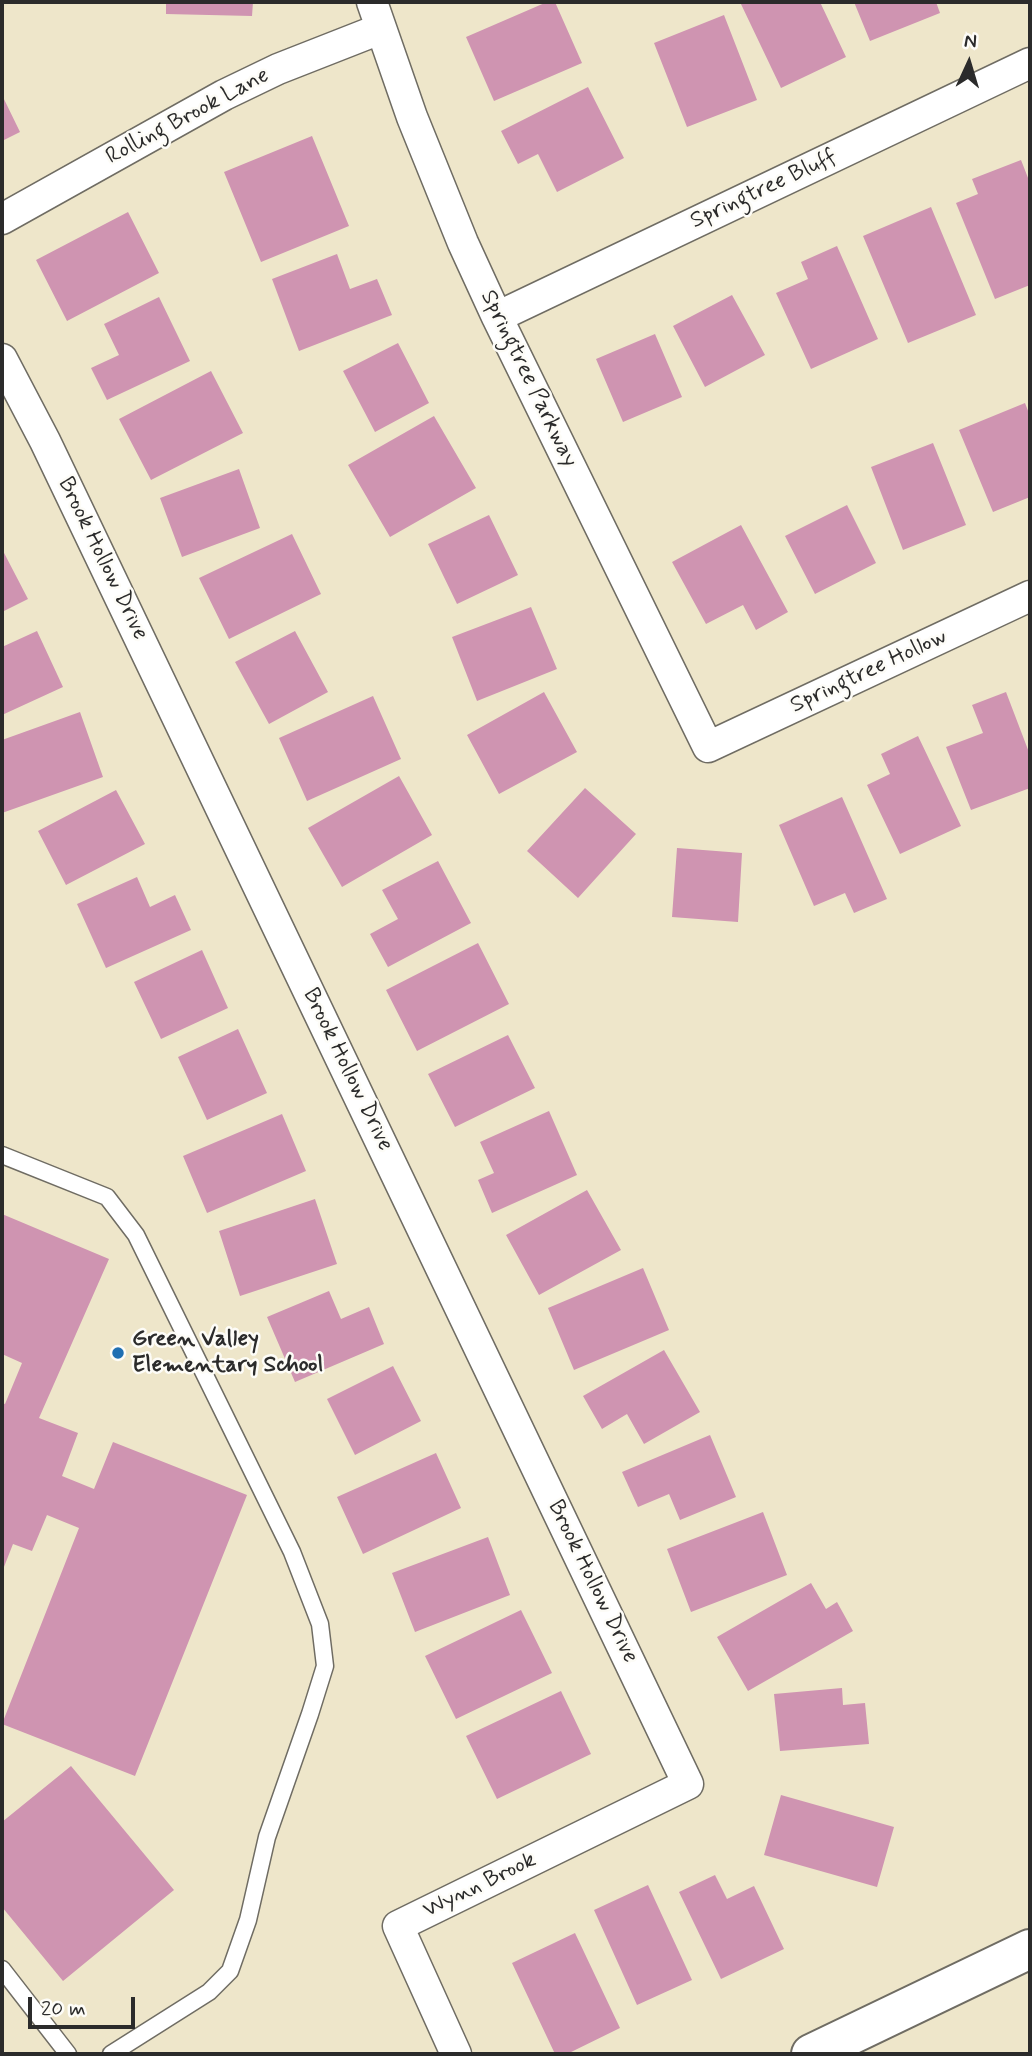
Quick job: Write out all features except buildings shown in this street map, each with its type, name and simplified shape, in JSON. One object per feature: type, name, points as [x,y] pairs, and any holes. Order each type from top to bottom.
[{"type":"street","name":"Rolling Brook Lane","points":[[2,219],[223,95],[278,69],[376,15]]},
{"type":"street","name":"Springtree Parkway","points":[[376,15],[412,117],[463,243],[708,747]]},
{"type":"street","name":"Springtree Bluff","points":[[497,317],[1030,63]]},
{"type":"street","name":"Brook Hollow Drive","points":[[2,359],[46,441],[688,1784]]},
{"type":"street","name":"Springtree Hollow","points":[[708,747],[1030,596]]},
{"type":"street","name":"Wynn Brook","points":[[456,2054],[398,1926],[688,1784]]},
{"type":"street","points":[[811,2054],[1030,1949]]},
{"type":"lane","points":[[2,1155],[107,1197],[136,1235],[292,1552],[320,1625],[325,1666],[267,1837],[248,1920],[230,1971],[209,1992],[111,2054]]},
{"type":"lane","points":[[2,1969],[68,2054]]},
{"type":"place","name":"Green Valley Elementary School","points":[[118,1353]]}]
